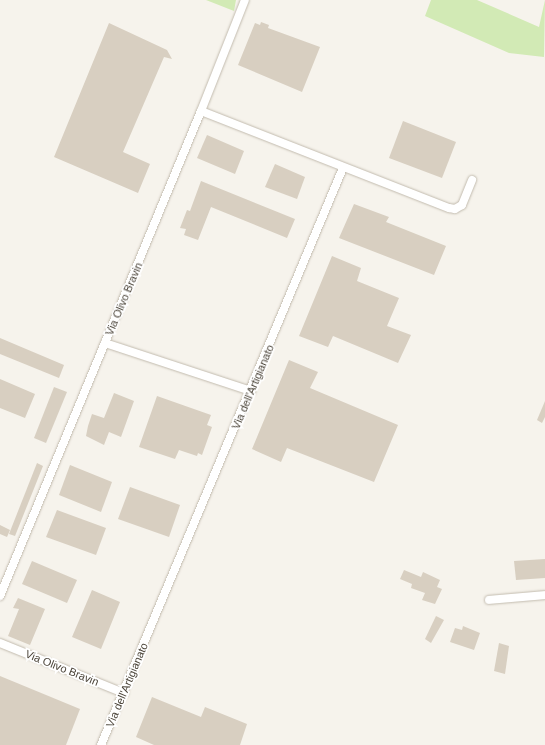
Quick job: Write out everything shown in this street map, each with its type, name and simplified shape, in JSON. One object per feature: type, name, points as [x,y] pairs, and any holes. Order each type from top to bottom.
[{"type":"street","name":"Via Olivo Bravin","points":[[0,596],[201,111],[245,0]]},
{"type":"street","points":[[201,111],[343,168],[455,209],[462,205],[472,180]]},
{"type":"street","name":"Via dell'Artigianato","points":[[101,745],[251,391],[343,168]]},
{"type":"street","points":[[105,343],[251,391]]},
{"type":"street","points":[[490,600],[545,595]]},
{"type":"street","name":"Via Olivo Bravin","points":[[0,643],[124,693]]},
{"type":"green space","points":[[206,0],[236,0],[234,11]]},
{"type":"green space","points":[[431,0],[477,0],[539,27],[545,0],[544,57],[509,53],[425,16]]},
{"type":"building","points":[[261,22],[269,25],[268,28],[320,47],[302,92],[238,65],[255,23],[260,25]]},
{"type":"building","points":[[109,23],[167,50],[172,59],[164,57],[123,152],[150,164],[138,193],[54,157]]},
{"type":"building","points":[[403,121],[456,142],[442,178],[389,158]]},
{"type":"building","points":[[207,135],[244,151],[235,174],[197,158]]},
{"type":"building","points":[[275,164],[305,177],[297,199],[265,187]]},
{"type":"building","points":[[201,181],[295,219],[287,238],[211,207],[198,240],[184,235],[186,229],[180,228],[187,210],[190,211]]},
{"type":"building","points":[[354,204],[389,217],[386,222],[446,246],[434,275],[339,238]]},
{"type":"building","points":[[332,256],[361,268],[357,281],[399,298],[387,326],[411,335],[398,363],[333,336],[328,347],[299,336]]},
{"type":"building","points":[[0,338],[64,365],[59,378],[0,354]]},
{"type":"building","points":[[289,360],[318,372],[310,388],[398,425],[374,482],[287,448],[281,462],[252,449]]},
{"type":"building","points":[[0,379],[35,394],[25,418],[0,408]]},
{"type":"building","points":[[54,387],[67,392],[46,443],[34,438]]},
{"type":"building","points":[[114,393],[134,401],[121,437],[109,432],[104,445],[86,436],[92,414],[104,418]]},
{"type":"building","points":[[157,396],[211,415],[207,425],[212,427],[202,455],[198,453],[197,456],[179,450],[175,459],[139,447]]},
{"type":"building","points":[[545,401],[545,417],[542,423],[537,420]]},
{"type":"building","points":[[37,463],[43,466],[15,536],[9,534]]},
{"type":"building","points":[[70,465],[112,482],[101,512],[59,495]]},
{"type":"building","points":[[130,487],[180,505],[169,537],[118,519]]},
{"type":"building","points":[[57,510],[106,528],[96,555],[46,537]]},
{"type":"building","points":[[0,525],[10,530],[7,537],[0,534]]},
{"type":"building","points":[[545,559],[545,578],[516,580],[514,561]]},
{"type":"building","points":[[32,561],[77,580],[67,603],[22,584]]},
{"type":"building","points":[[404,570],[421,577],[423,572],[440,580],[437,587],[442,589],[435,604],[422,600],[425,593],[411,588],[412,584],[400,579]]},
{"type":"building","points":[[92,590],[120,602],[101,649],[72,637]]},
{"type":"building","points":[[18,598],[45,609],[30,645],[8,636],[19,609],[13,608]]},
{"type":"building","points":[[436,616],[444,620],[431,643],[425,639]]},
{"type":"building","points":[[463,626],[480,633],[474,650],[450,642],[455,628],[462,630]]},
{"type":"building","points":[[499,643],[509,646],[505,674],[494,671]]},
{"type":"building","points":[[0,676],[80,709],[66,745],[0,745]]},
{"type":"building","points":[[152,697],[201,717],[205,707],[247,724],[240,745],[154,745],[136,737]]}]
